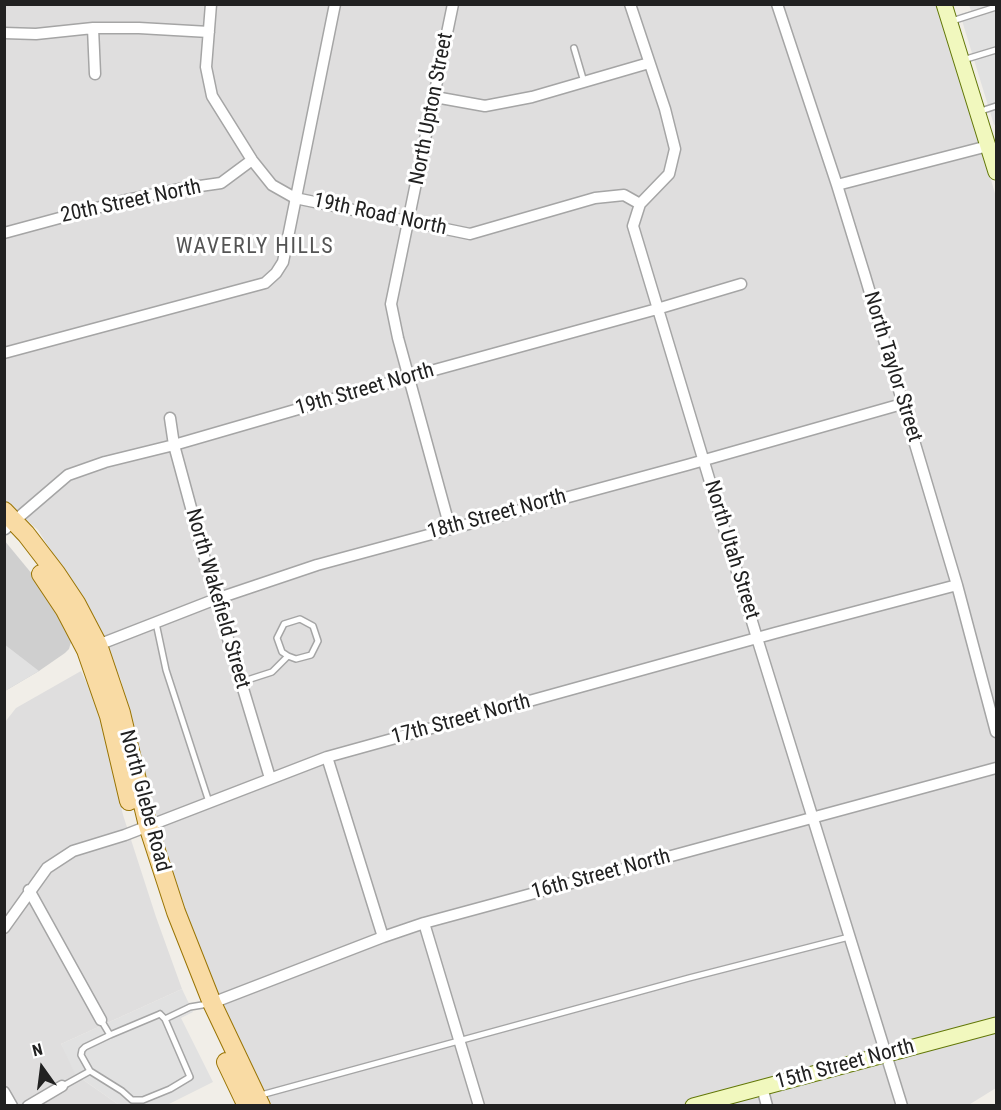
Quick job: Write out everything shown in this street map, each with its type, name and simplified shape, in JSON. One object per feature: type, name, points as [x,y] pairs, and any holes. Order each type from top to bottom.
[{"type":"main road","name":"North Glebe Road","points":[[7,522],[56,573],[76,603],[98,645],[121,713],[143,828]]},
{"type":"main road","name":"North Glebe Road","points":[[7,522],[47,582],[86,650],[143,828],[167,925],[255,1102]]},
{"type":"street","points":[[211,4],[206,67],[212,96],[252,160],[272,185],[295,198],[335,4]]},
{"type":"street","name":"North Upton Street","points":[[450,528],[391,304],[410,221],[453,4]]},
{"type":"street","points":[[630,4],[665,109],[675,150],[669,174],[640,204]]},
{"type":"street","name":"North Taylor Street","points":[[777,4],[837,185],[957,585],[996,732]]},
{"type":"street","points":[[944,4],[996,172]]},
{"type":"street","points":[[4,33],[36,34],[93,28],[208,32]]},
{"type":"street","points":[[93,28],[95,74]]},
{"type":"street","points":[[435,97],[485,106],[532,98],[649,63]]},
{"type":"street","points":[[837,185],[988,146]]},
{"type":"street","name":"20th Street North","points":[[4,232],[126,200],[221,183],[252,160]]},
{"type":"street","name":"19th Road North","points":[[4,353],[265,283],[276,273],[283,262],[295,198],[470,234],[595,198],[624,195],[640,204]]},
{"type":"street","name":"North Utah Street","points":[[640,204],[633,226],[657,309],[902,1106]]},
{"type":"street","name":"19th Street North","points":[[7,522],[68,475],[105,462],[174,445],[741,284]]},
{"type":"street","name":"18th Street North","points":[[98,645],[216,599],[317,565],[902,404]]},
{"type":"street","name":"North Wakefield Street","points":[[170,418],[174,445],[216,599],[270,778]]},
{"type":"street","name":"17th Street North","points":[[4,928],[29,890],[47,868],[73,851],[143,828],[327,757],[957,585]]},
{"type":"street","points":[[327,757],[383,937]]},
{"type":"street","name":"16th Street North","points":[[206,1004],[424,923],[996,768]]},
{"type":"street","points":[[29,890],[101,1020]]},
{"type":"street","points":[[424,923],[479,1106]]},
{"type":"street","name":"15th Street North","points":[[693,1106],[996,1025]]},
{"type":"street","points":[[28,1106],[62,1086]]},
{"type":"street","points":[[762,1087],[767,1106]]},
{"type":"street","points":[[4,1092],[12,1106]]},
{"type":"lane","points":[[949,22],[996,7]]},
{"type":"lane","points":[[574,48],[584,82]]},
{"type":"lane","points":[[961,61],[996,50]]},
{"type":"lane","points":[[977,112],[996,106]]},
{"type":"lane","points":[[300,619],[313,626],[318,641],[311,654],[296,659],[288,656],[282,652],[277,638],[284,624],[300,619]]},
{"type":"lane","points":[[156,623],[166,670],[209,803]]},
{"type":"lane","points":[[241,682],[272,672],[288,656]]},
{"type":"lane","points":[[255,1102],[459,1041],[850,937]]},
{"type":"lane","points":[[165,1019],[190,1007],[206,1004]]},
{"type":"lane","points":[[163,1015],[165,1019],[190,1077],[138,1101],[132,1100],[90,1071],[81,1055],[82,1050],[110,1035],[154,1016],[163,1015]]},
{"type":"lane","points":[[101,1020],[110,1035]]},
{"type":"lane","points":[[62,1086],[90,1071]]},
{"type":"shaded area","points":[[5,5],[940,5],[996,197],[996,1088],[967,1106],[269,1105],[209,980],[170,871],[145,788],[121,680],[94,619],[38,530],[5,501]]},
{"type":"shaded area","points":[[969,5],[996,5],[996,124],[994,125],[960,14],[971,11]]},
{"type":"shaded area","points":[[4,540],[37,580],[72,639],[65,653],[5,691]]},
{"type":"shaded area","points":[[4,644],[39,671],[5,691],[4,691]]},
{"type":"shaded area","points":[[81,671],[99,710],[123,815],[182,989],[61,1044],[82,1079],[119,1105],[5,1106],[5,722],[16,708]]},
{"type":"shaded area","points":[[182,989],[193,1012],[181,1018],[213,1082],[167,1105],[119,1105],[75,1074],[61,1044]]},
{"type":"district","name":"WAVERLY HILLS","points":[[255,247]]}]
